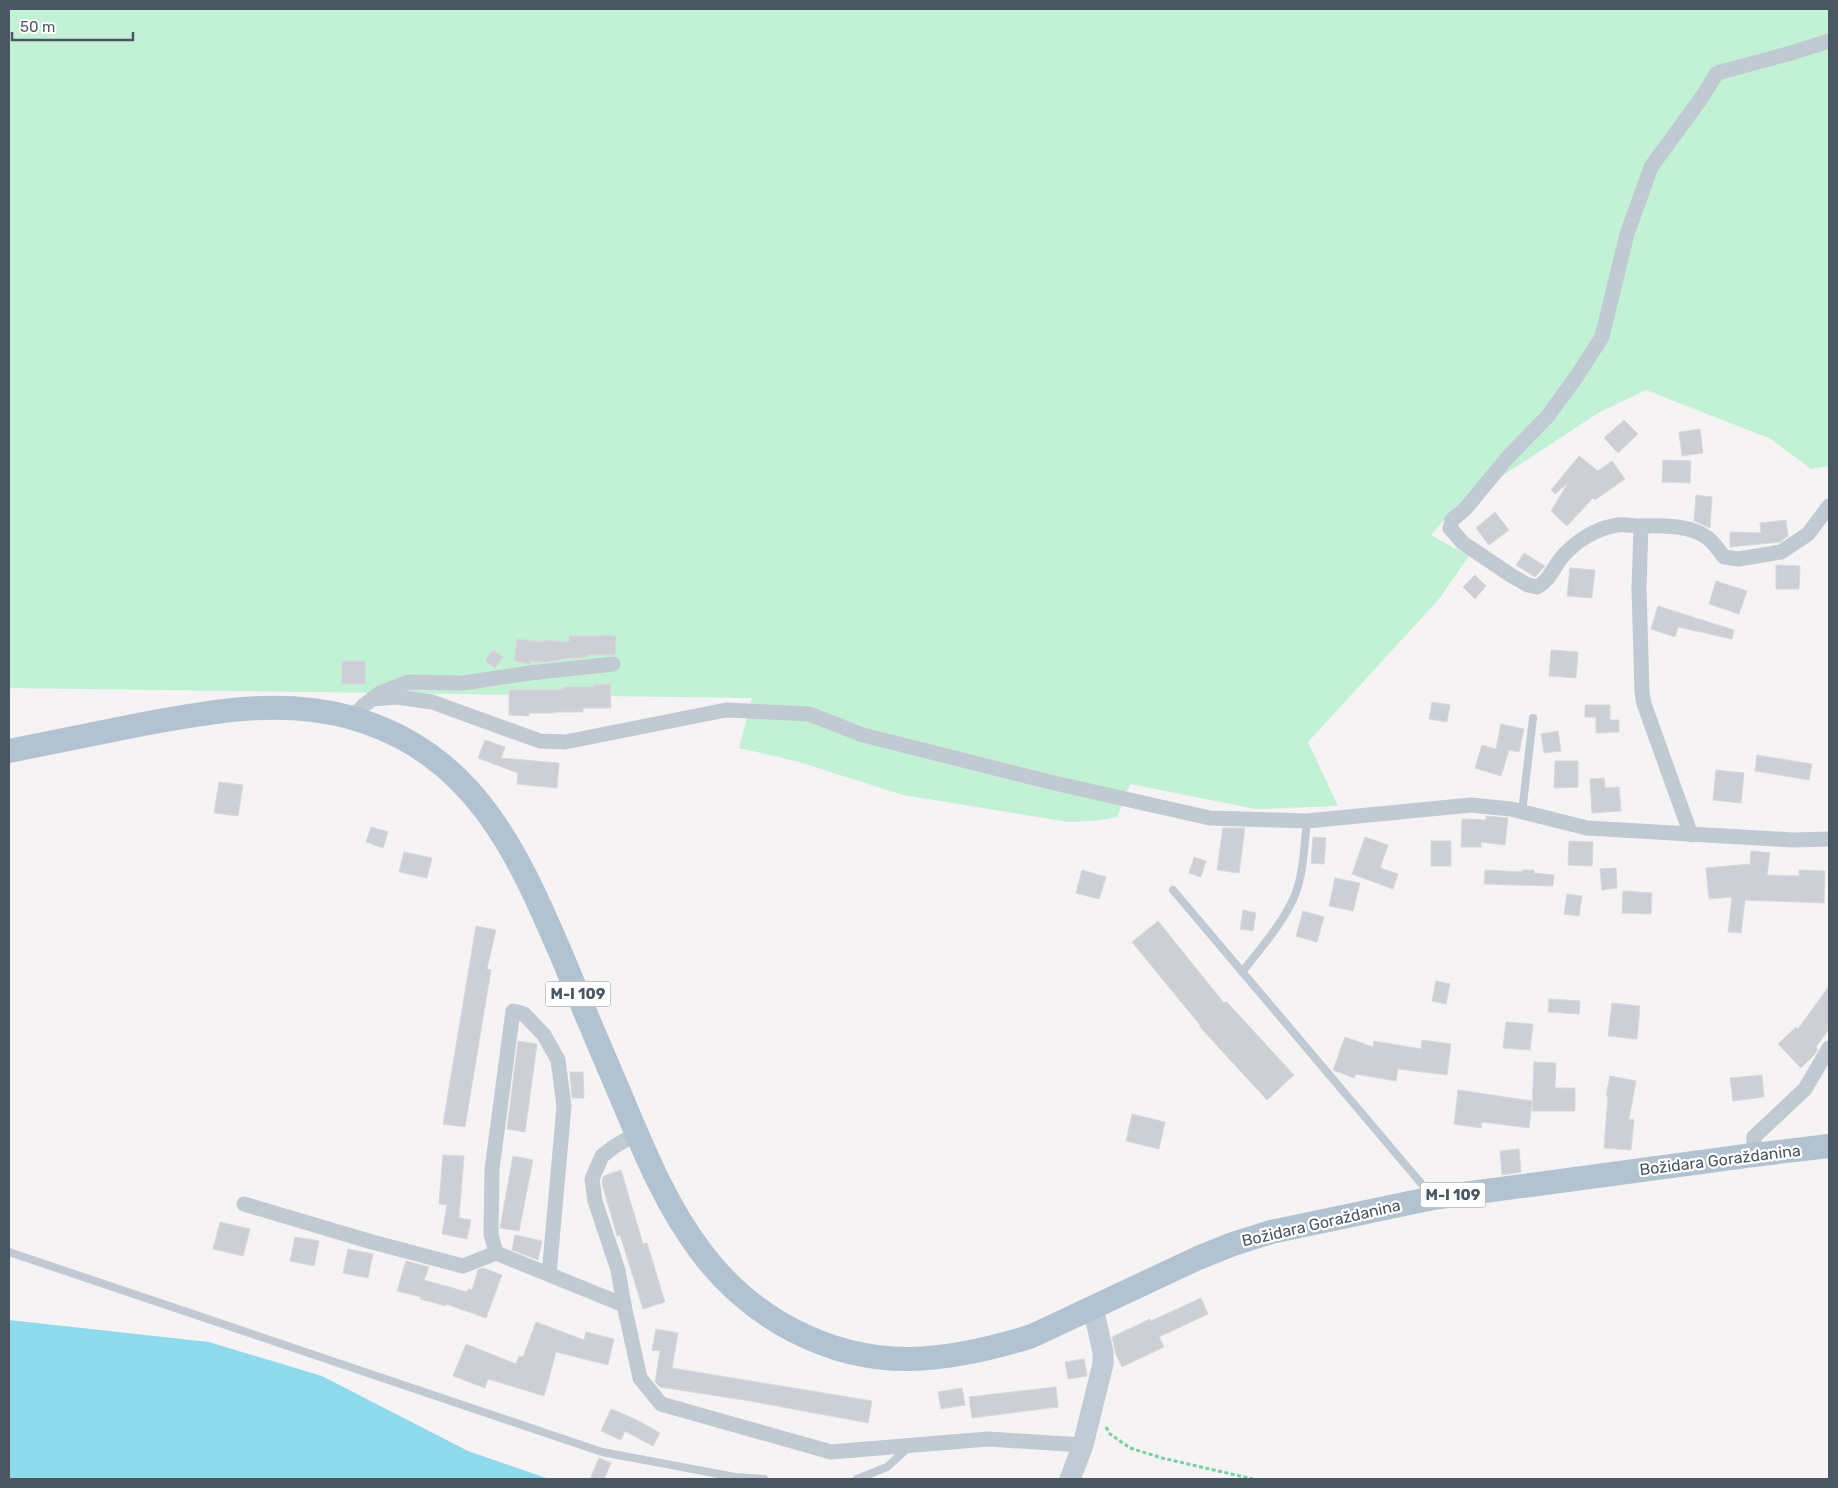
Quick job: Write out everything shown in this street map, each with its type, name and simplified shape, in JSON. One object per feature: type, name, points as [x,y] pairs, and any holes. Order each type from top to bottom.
[{"type":"main road","name":"M-I 109","points":[[9,751],[181,717],[263,707],[304,708],[326,711],[386,729],[422,748],[442,763],[466,786],[488,812],[513,851],[529,882],[636,1134],[678,1217],[705,1257],[748,1301],[774,1320],[808,1338],[846,1351],[909,1359],[935,1357],[1010,1343],[1032,1336],[1093,1308]]},
{"type":"main road","name":"Božidara Goraždanina","points":[[1093,1308],[1198,1258],[1232,1244],[1281,1230],[1434,1198],[1829,1146]]},
{"type":"street","points":[[1829,42],[1717,73],[1700,100],[1651,167],[1628,234],[1602,337],[1547,417],[1508,457],[1466,508],[1452,520],[1450,528],[1463,543],[1528,585],[1537,587],[1545,583],[1562,557],[1588,534],[1602,528],[1620,524],[1641,526],[1666,525],[1699,533],[1714,544],[1724,558],[1739,559],[1781,552],[1793,545],[1808,534],[1829,506]]},
{"type":"street","points":[[1641,526],[1639,588],[1642,692],[1644,704],[1691,835]]},
{"type":"street","points":[[352,718],[372,699],[395,686],[408,682],[463,683],[530,673],[613,664]]},
{"type":"street","points":[[372,699],[397,697],[432,702],[540,741],[554,743],[726,710],[809,714],[863,735],[1054,783],[1210,818],[1307,821],[1471,805],[1511,809],[1587,828],[1793,840],[1829,839]]},
{"type":"street","points":[[496,1253],[491,1234],[492,1169],[513,1010],[524,1014],[544,1035],[558,1060],[564,1106],[549,1275]]},
{"type":"street","points":[[1752,1155],[1754,1137],[1805,1089],[1829,1048]]},
{"type":"street","points":[[636,1134],[602,1156],[592,1179],[595,1202],[618,1270],[640,1378],[661,1404],[831,1452],[988,1439],[1083,1445]]},
{"type":"street","points":[[244,1204],[372,1242],[463,1266],[496,1253],[624,1305]]},
{"type":"street","points":[[1070,1479],[1083,1445],[1103,1364],[1103,1352],[1093,1308]]},
{"type":"lane","points":[[1522,812],[1533,718]]},
{"type":"lane","points":[[1242,972],[1286,912],[1296,894],[1301,875],[1307,821]]},
{"type":"lane","points":[[1173,890],[1434,1198]]},
{"type":"lane","points":[[9,1252],[602,1452],[735,1477],[764,1479]]},
{"type":"lane","points":[[858,1479],[887,1467],[910,1446]]},
{"type":"path","points":[[1105,1426],[1110,1434],[1130,1448],[1162,1458],[1253,1479]]},
{"type":"green space","points":[[9,9],[1829,9],[1829,466],[1811,469],[1771,439],[1646,390],[1598,413],[1455,507],[1431,535],[1469,556],[1439,599],[1308,742],[1338,806],[1256,809],[1130,784],[1117,817],[1094,821],[1069,822],[903,795],[799,762],[739,748],[752,698],[9,688]]},
{"type":"water","points":[[9,1320],[209,1342],[322,1376],[468,1451],[549,1479],[9,1479]]},
{"type":"building","points":[[1624,420],[1638,434],[1618,453],[1604,438]]},
{"type":"building","points":[[1700,429],[1703,453],[1682,456],[1679,432]]},
{"type":"building","points":[[1579,456],[1598,471],[1612,461],[1625,479],[1595,500],[1593,498],[1567,526],[1551,511],[1568,483],[1555,494],[1551,490]]},
{"type":"building","points":[[1663,460],[1691,461],[1690,483],[1662,482]]},
{"type":"building","points":[[1696,495],[1712,497],[1710,528],[1694,521]]},
{"type":"building","points":[[1495,512],[1509,530],[1489,545],[1476,528]]},
{"type":"building","points":[[1786,520],[1788,536],[1780,542],[1730,547],[1730,532],[1761,533],[1760,523]]},
{"type":"building","points":[[1524,553],[1545,566],[1535,577],[1516,565]]},
{"type":"building","points":[[1776,565],[1800,566],[1799,589],[1776,589]]},
{"type":"building","points":[[1570,568],[1595,570],[1592,598],[1567,596]]},
{"type":"building","points":[[1475,575],[1486,586],[1475,599],[1463,587]]},
{"type":"building","points":[[1716,581],[1747,591],[1739,614],[1709,604]]},
{"type":"building","points":[[1658,606],[1734,630],[1732,639],[1678,627],[1675,637],[1651,629]]},
{"type":"building","points":[[569,636],[616,636],[615,655],[588,655],[587,657],[545,662],[530,661],[530,664],[514,661],[517,639],[569,642]]},
{"type":"building","points":[[493,650],[503,657],[495,668],[485,661]]},
{"type":"building","points":[[1551,650],[1578,652],[1576,678],[1549,676]]},
{"type":"building","points":[[342,661],[365,661],[365,684],[342,684]]},
{"type":"building","points":[[610,684],[611,708],[583,708],[583,712],[529,713],[529,716],[509,715],[509,690],[563,690],[563,687],[593,687],[593,685]]},
{"type":"building","points":[[1432,702],[1450,705],[1447,722],[1429,719]]},
{"type":"building","points":[[1585,705],[1610,705],[1610,720],[1619,720],[1619,732],[1596,733],[1596,717],[1585,717]]},
{"type":"building","points":[[1501,724],[1524,729],[1519,752],[1509,750],[1501,776],[1475,768],[1482,745],[1496,749]]},
{"type":"building","points":[[1558,731],[1561,751],[1544,753],[1541,734]]},
{"type":"building","points":[[485,740],[505,747],[501,758],[559,763],[557,788],[517,784],[518,773],[478,758]]},
{"type":"building","points":[[1757,755],[1812,764],[1809,780],[1755,771]]},
{"type":"building","points":[[1555,761],[1578,761],[1578,787],[1554,788]]},
{"type":"building","points":[[1716,770],[1744,773],[1741,803],[1713,800]]},
{"type":"building","points":[[1604,778],[1605,788],[1619,787],[1621,811],[1592,813],[1590,779]]},
{"type":"building","points":[[219,782],[243,785],[238,816],[214,813]]},
{"type":"building","points":[[1486,816],[1508,818],[1505,845],[1481,842],[1481,847],[1461,847],[1462,819],[1486,820]]},
{"type":"building","points":[[371,827],[388,832],[383,848],[366,842]]},
{"type":"building","points":[[1223,828],[1245,828],[1239,873],[1217,870]]},
{"type":"building","points":[[1313,837],[1326,838],[1324,864],[1311,863]]},
{"type":"building","points":[[1365,837],[1388,845],[1380,868],[1398,874],[1393,889],[1352,874]]},
{"type":"building","points":[[1431,841],[1451,841],[1451,866],[1431,866]]},
{"type":"building","points":[[1569,841],[1593,842],[1592,866],[1568,865]]},
{"type":"building","points":[[1751,851],[1770,853],[1767,875],[1799,876],[1799,870],[1825,871],[1824,903],[1745,900],[1741,933],[1728,932],[1732,897],[1709,899],[1706,868],[1750,864]]},
{"type":"building","points":[[404,852],[432,858],[427,878],[399,872]]},
{"type":"building","points":[[1194,857],[1206,861],[1201,877],[1189,873]]},
{"type":"building","points":[[1616,868],[1617,888],[1602,890],[1600,869]]},
{"type":"building","points":[[1082,870],[1106,877],[1099,899],[1076,893]]},
{"type":"building","points":[[1485,870],[1522,872],[1522,870],[1534,870],[1534,873],[1554,875],[1553,886],[1484,884]]},
{"type":"building","points":[[1335,878],[1360,883],[1353,911],[1329,906]]},
{"type":"building","points":[[1623,891],[1652,893],[1651,914],[1622,913]]},
{"type":"building","points":[[1567,894],[1582,896],[1579,916],[1564,914]]},
{"type":"building","points":[[1243,910],[1256,913],[1253,931],[1240,929]]},
{"type":"building","points":[[1303,911],[1324,917],[1317,942],[1296,936]]},
{"type":"building","points":[[1158,921],[1224,1003],[1226,1001],[1294,1075],[1267,1100],[1199,1026],[1132,942]]},
{"type":"building","points":[[476,926],[496,930],[487,969],[491,970],[465,1127],[443,1124]]},
{"type":"building","points":[[1436,981],[1450,984],[1446,1004],[1432,1001]]},
{"type":"building","points":[[1829,986],[1829,1029],[1816,1047],[1818,1049],[1814,1055],[1801,1068],[1778,1044],[1796,1027],[1798,1029]]},
{"type":"building","points":[[1549,999],[1580,1001],[1579,1014],[1548,1012]]},
{"type":"building","points":[[1612,1003],[1640,1006],[1637,1039],[1608,1036]]},
{"type":"building","points":[[1506,1022],[1533,1024],[1530,1050],[1503,1048]]},
{"type":"building","points":[[1345,1037],[1373,1047],[1374,1041],[1421,1049],[1422,1040],[1451,1044],[1447,1075],[1398,1069],[1396,1081],[1356,1074],[1354,1078],[1333,1070]]},
{"type":"building","points":[[518,1041],[537,1044],[525,1132],[507,1129]]},
{"type":"building","points":[[1534,1062],[1556,1063],[1555,1088],[1575,1088],[1575,1111],[1532,1111]]},
{"type":"building","points":[[570,1072],[583,1072],[584,1098],[572,1098]]},
{"type":"building","points":[[1762,1075],[1764,1097],[1733,1101],[1730,1078]]},
{"type":"building","points":[[1610,1076],[1636,1081],[1629,1119],[1634,1120],[1631,1150],[1604,1148],[1608,1096],[1606,1096]]},
{"type":"building","points":[[1458,1090],[1532,1101],[1529,1128],[1482,1122],[1481,1128],[1454,1124]]},
{"type":"building","points":[[1132,1114],[1165,1122],[1159,1149],[1126,1141]]},
{"type":"building","points":[[1519,1149],[1521,1172],[1502,1175],[1500,1151]]},
{"type":"building","points":[[443,1155],[464,1156],[459,1218],[471,1220],[467,1239],[442,1234],[447,1205],[439,1204]]},
{"type":"building","points":[[513,1156],[533,1160],[519,1231],[500,1228]]},
{"type":"building","points":[[621,1170],[643,1244],[647,1243],[665,1302],[643,1309],[620,1235],[617,1236],[603,1187],[602,1180],[604,1176]]},
{"type":"building","points":[[220,1222],[250,1229],[243,1256],[213,1249]]},
{"type":"building","points":[[515,1235],[542,1241],[538,1260],[512,1250]]},
{"type":"building","points":[[295,1237],[319,1241],[314,1266],[290,1261]]},
{"type":"building","points":[[348,1249],[373,1254],[368,1278],[343,1273]]},
{"type":"building","points":[[406,1261],[429,1267],[424,1280],[467,1292],[468,1289],[472,1290],[478,1270],[483,1268],[502,1275],[486,1318],[446,1304],[446,1306],[397,1291]]},
{"type":"building","points":[[1201,1298],[1208,1314],[1159,1337],[1164,1347],[1122,1367],[1116,1354],[1112,1337]]},
{"type":"building","points":[[536,1322],[584,1340],[586,1332],[614,1339],[608,1365],[556,1352],[544,1396],[488,1379],[485,1388],[453,1376],[466,1344],[516,1364],[519,1356],[523,1357]]},
{"type":"building","points":[[656,1329],[678,1333],[672,1368],[872,1401],[868,1423],[750,1401],[660,1387],[655,1382],[660,1351],[652,1350]]},
{"type":"building","points":[[1084,1359],[1087,1376],[1068,1379],[1065,1362]]},
{"type":"building","points":[[1056,1387],[1058,1407],[972,1418],[969,1397]]},
{"type":"building","points":[[962,1388],[965,1405],[941,1409],[938,1392]]},
{"type":"building","points":[[611,1409],[637,1420],[660,1433],[653,1446],[625,1431],[621,1440],[601,1431]]},
{"type":"building","points":[[599,1458],[611,1463],[604,1479],[590,1479]]}]
